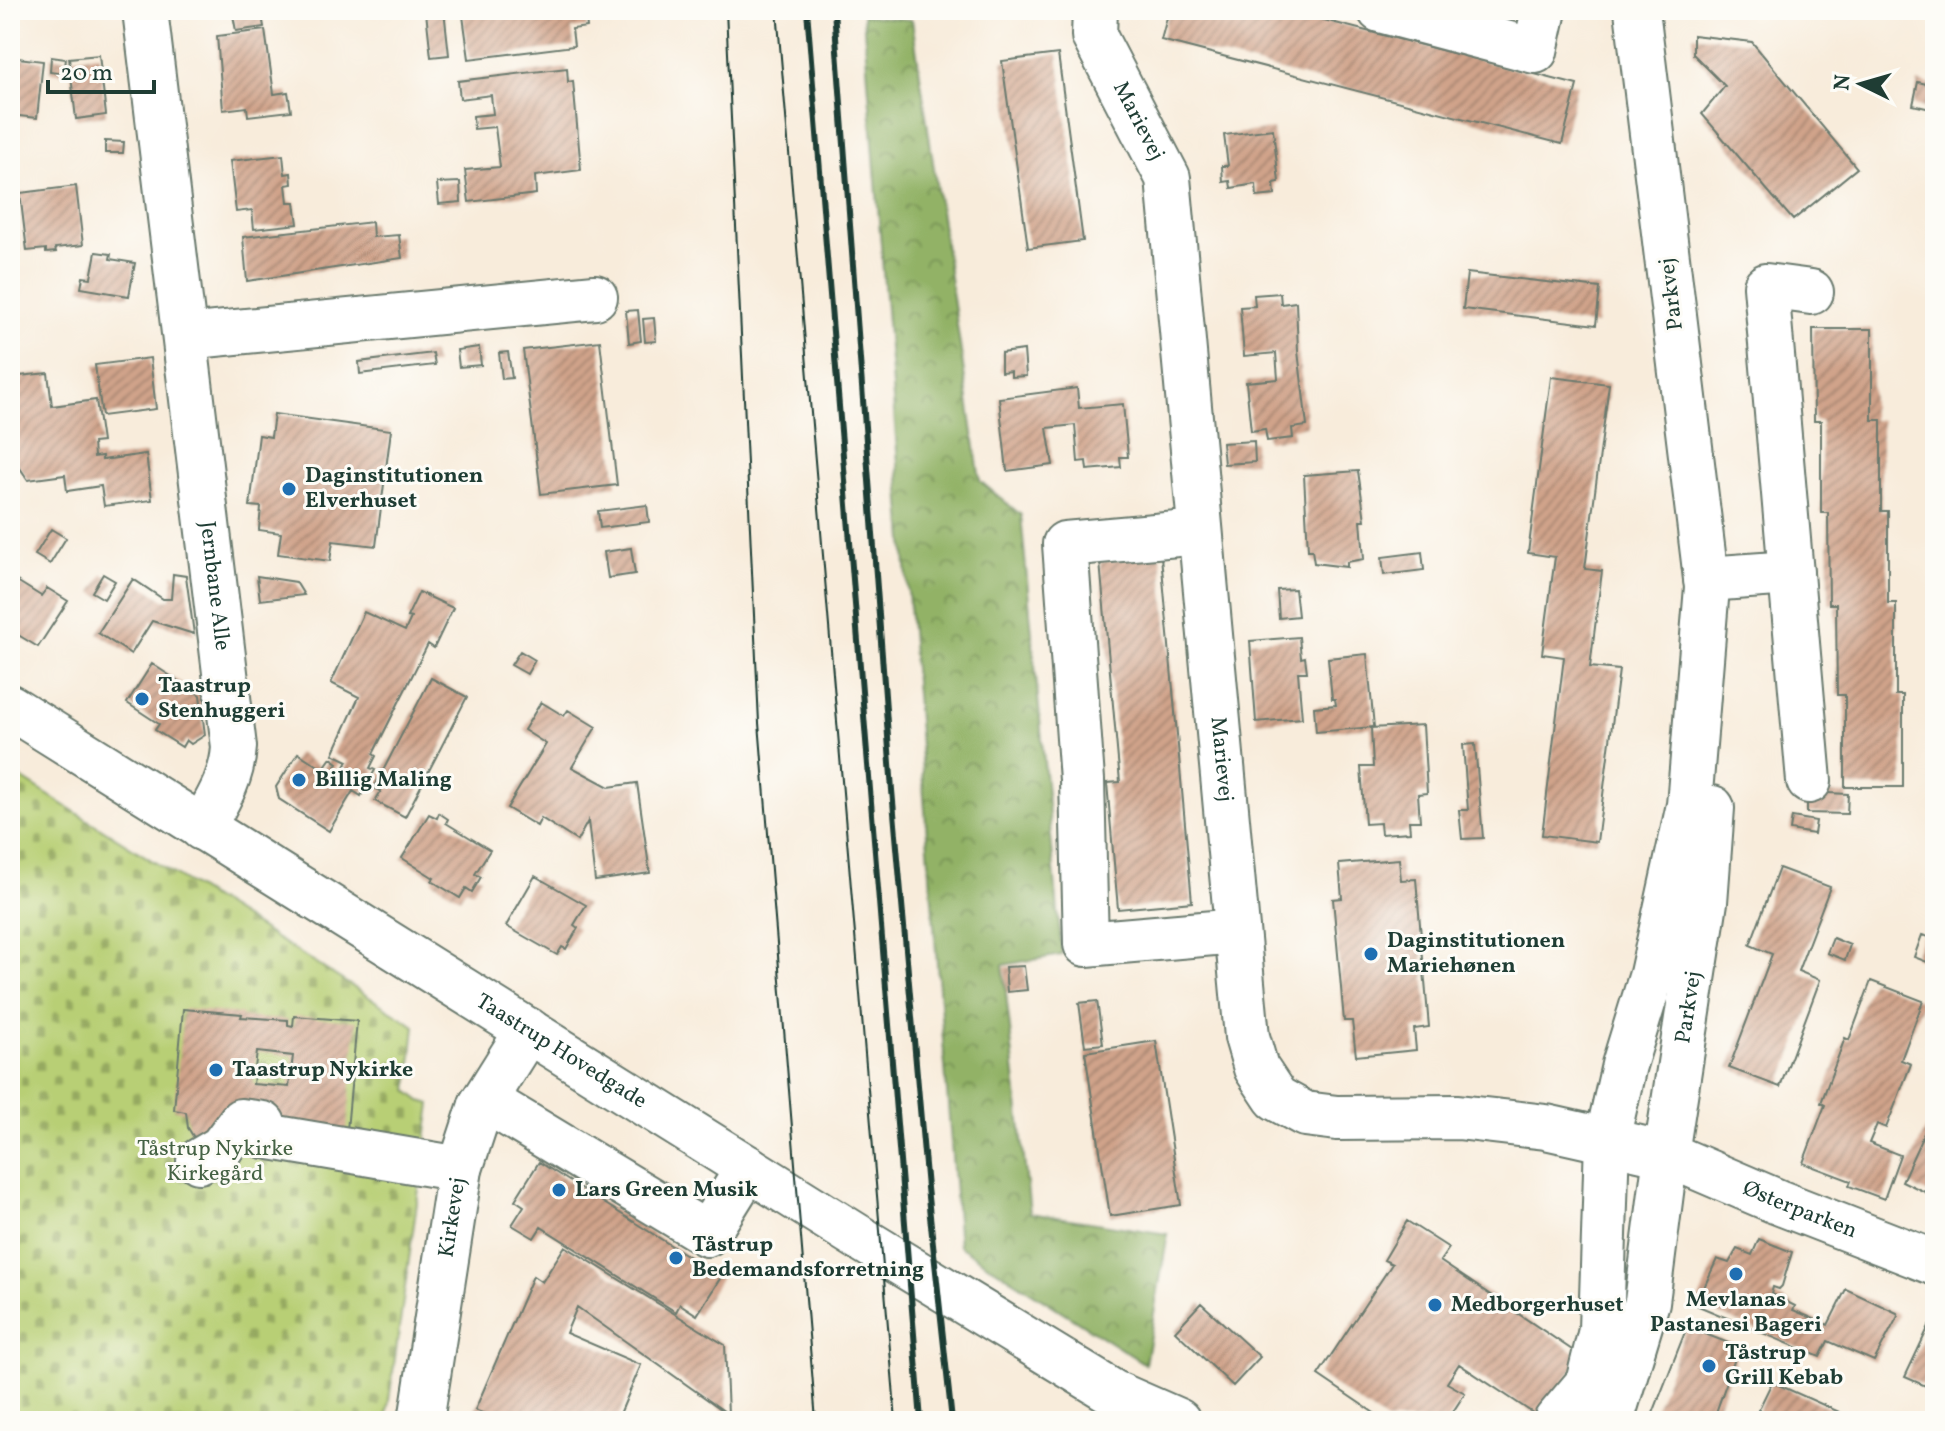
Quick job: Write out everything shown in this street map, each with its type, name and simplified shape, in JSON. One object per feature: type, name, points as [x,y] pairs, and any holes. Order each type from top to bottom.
[{"type":"street","name":"Jernbane Alle","points":[[145,10],[234,747],[231,773],[202,828]]},
{"type":"street","points":[[1380,10],[1535,51],[1544,10]]},
{"type":"street","name":"Parkvej","points":[[1556,1421],[1582,1402],[1601,1330],[1607,1140],[1624,1065],[1652,974],[1689,805],[1707,583],[1637,10]]},
{"type":"street","name":"Marievej","points":[[1095,23],[1168,178],[1247,1037],[1256,1068],[1276,1098],[1305,1114],[1337,1118],[1458,1117],[1546,1127],[1666,1154]]},
{"type":"street","points":[[1809,781],[1766,286],[1811,292]]},
{"type":"street","points":[[185,337],[595,297]]},
{"type":"street","points":[[1200,532],[1065,544],[1082,780],[1086,944],[1237,931]]},
{"type":"street","points":[[1707,583],[1791,573]]},
{"type":"street","name":"Parkvej","points":[[1611,1421],[1647,1302],[1666,1154],[1705,902],[1718,729],[1716,604],[1707,583]]},
{"type":"street","name":"Taastrup Hovedgade","points":[[10,707],[1129,1407],[1178,1421]]},
{"type":"street","name":"Kirkevej","points":[[421,1421],[460,1169],[481,1105],[528,1030]]},
{"type":"street","points":[[481,1105],[495,1106],[707,1234],[748,1168]]},
{"type":"street","points":[[199,1161],[221,1148],[241,1121],[263,1124],[265,1136],[460,1169]]},
{"type":"street","name":"Østerparken","points":[[1666,1154],[1778,1202],[1935,1263]]},
{"type":"green space","points":[[863,15],[912,20],[980,481],[1021,515],[1062,955],[1003,965],[1030,1213],[1168,1234],[1145,1364],[959,1246]]},
{"type":"green space","name":"Tåstrup Nykirke Kirkegård","points":[[10,771],[415,1026],[408,1091],[431,1104],[386,1421],[107,1421],[10,1413]]},
{"type":"building","points":[[232,10],[261,10],[264,27],[236,31]]},
{"type":"building","points":[[444,10],[449,55],[431,57],[426,12]]},
{"type":"building","points":[[465,10],[585,10],[587,27],[572,29],[574,46],[469,59],[463,16],[466,15]]},
{"type":"building","points":[[1169,10],[1285,10],[1577,85],[1562,144],[1161,40]]},
{"type":"building","points":[[265,30],[274,94],[288,92],[291,111],[248,116],[247,107],[223,110],[217,36]]},
{"type":"building","points":[[1693,35],[1752,42],[1857,168],[1793,220],[1702,114],[1725,86],[1693,54]]},
{"type":"building","points":[[1058,54],[1083,241],[1028,248],[1002,61]]},
{"type":"building","points":[[99,55],[106,115],[76,119],[69,58]]},
{"type":"building","points":[[10,57],[43,61],[37,118],[10,115]]},
{"type":"building","points":[[51,57],[66,59],[64,74],[50,72]]},
{"type":"building","points":[[567,68],[568,82],[573,81],[581,170],[535,176],[536,194],[469,202],[465,170],[500,167],[495,127],[474,129],[473,116],[493,114],[491,95],[460,99],[458,81]]},
{"type":"building","points":[[1918,82],[1935,86],[1935,110],[1913,105]]},
{"type":"building","points":[[1273,129],[1279,182],[1274,183],[1275,195],[1257,197],[1256,184],[1231,188],[1230,181],[1223,182],[1222,166],[1228,166],[1224,135]]},
{"type":"building","points":[[105,141],[124,142],[123,153],[105,153]]},
{"type":"building","points":[[283,155],[285,174],[291,173],[292,184],[286,185],[288,202],[295,202],[298,224],[254,229],[252,210],[236,212],[230,161]]},
{"type":"building","points":[[460,182],[461,202],[439,204],[437,183]]},
{"type":"building","points":[[76,186],[83,245],[55,248],[56,252],[46,253],[46,249],[27,251],[20,193]]},
{"type":"building","points":[[372,222],[373,237],[399,235],[402,258],[247,281],[243,237]]},
{"type":"building","points":[[10,244],[20,250],[10,265]]},
{"type":"building","points":[[96,252],[111,254],[110,259],[135,263],[129,296],[81,288],[83,277],[91,278]]},
{"type":"building","points":[[1467,273],[1600,288],[1596,325],[1463,309]]},
{"type":"building","points":[[1280,293],[1281,304],[1296,302],[1307,426],[1292,428],[1293,438],[1267,441],[1265,429],[1251,431],[1246,382],[1278,379],[1276,353],[1244,356],[1240,307],[1255,306],[1254,295]]},
{"type":"building","points":[[638,310],[641,341],[629,343],[626,311]]},
{"type":"building","points":[[654,318],[656,341],[645,342],[643,319]]},
{"type":"building","points":[[1813,329],[1872,329],[1872,420],[1881,420],[1881,511],[1888,511],[1888,603],[1896,603],[1896,695],[1903,695],[1903,787],[1845,787],[1845,695],[1837,695],[1836,604],[1829,604],[1828,513],[1821,513],[1821,421],[1814,421]]},
{"type":"building","points":[[600,341],[617,485],[541,494],[523,350]]},
{"type":"building","points":[[479,347],[481,365],[459,367],[457,350]]},
{"type":"building","points":[[1024,350],[1026,376],[1011,377],[1011,371],[1001,372],[1001,353]]},
{"type":"building","points":[[508,352],[512,378],[502,379],[499,353]]},
{"type":"building","points":[[433,353],[435,365],[360,374],[359,362]]},
{"type":"building","points":[[150,358],[156,409],[102,416],[95,365]]},
{"type":"building","points":[[48,373],[52,406],[96,400],[102,442],[93,443],[94,457],[102,456],[102,460],[146,454],[152,500],[104,506],[101,486],[67,491],[65,475],[28,480],[10,453],[10,377]]},
{"type":"building","points":[[1551,377],[1609,384],[1585,569],[1602,571],[1590,667],[1619,670],[1597,842],[1542,835],[1564,657],[1542,654],[1555,557],[1528,553]]},
{"type":"building","points":[[1077,388],[1079,408],[1123,404],[1128,457],[1120,457],[1121,467],[1087,470],[1086,461],[1078,462],[1075,425],[1047,428],[1053,465],[1007,471],[999,398]]},
{"type":"building","points":[[274,414],[391,430],[376,546],[333,541],[330,561],[278,554],[281,533],[259,530],[261,507],[250,506],[259,435],[271,437]]},
{"type":"building","points":[[1254,441],[1255,462],[1224,464],[1222,443]]},
{"type":"building","points":[[1358,471],[1365,520],[1361,520],[1364,559],[1347,562],[1347,567],[1314,563],[1312,550],[1308,550],[1304,475]]},
{"type":"building","points":[[647,505],[649,522],[600,528],[598,511]]},
{"type":"building","points":[[51,529],[66,538],[50,564],[35,555]]},
{"type":"building","points":[[631,548],[635,574],[608,578],[604,552]]},
{"type":"building","points":[[1422,552],[1424,570],[1384,575],[1382,557]]},
{"type":"building","points":[[1161,556],[1192,902],[1118,909],[1107,783],[1120,782],[1100,562]]},
{"type":"building","points":[[103,574],[115,581],[104,599],[92,592]]},
{"type":"building","points":[[173,574],[186,576],[194,634],[152,621],[131,654],[98,633],[133,579],[163,599],[171,599]]},
{"type":"building","points":[[257,576],[296,582],[304,595],[260,600]]},
{"type":"building","points":[[17,581],[41,596],[47,588],[68,601],[38,647],[10,630],[10,593]]},
{"type":"building","points":[[1295,589],[1298,616],[1279,618],[1277,590]]},
{"type":"building","points":[[419,592],[453,608],[434,648],[428,644],[373,754],[376,756],[370,768],[375,770],[361,796],[353,791],[329,831],[279,799],[276,787],[298,753],[323,769],[331,758],[338,763],[331,774],[339,779],[348,761],[333,754],[359,697],[331,683],[364,612],[405,631],[411,618],[407,617]]},
{"type":"building","points":[[1299,637],[1301,658],[1305,657],[1307,672],[1298,672],[1302,718],[1256,722],[1250,641]]},
{"type":"building","points":[[520,651],[535,660],[527,674],[511,665]]},
{"type":"building","points":[[1367,654],[1374,727],[1316,732],[1314,707],[1336,705],[1335,699],[1332,699],[1328,658]]},
{"type":"building","points":[[152,664],[200,695],[205,735],[191,744],[186,740],[182,747],[155,730],[159,724],[127,703]]},
{"type":"building","points":[[431,678],[467,697],[405,817],[375,801],[381,791],[374,788]]},
{"type":"building","points":[[541,702],[564,716],[568,710],[596,727],[572,767],[609,787],[637,783],[650,873],[595,881],[588,821],[577,841],[541,818],[537,826],[507,808],[546,744],[524,730]]},
{"type":"building","points":[[1423,725],[1427,793],[1418,794],[1420,821],[1409,821],[1410,832],[1381,834],[1380,823],[1365,824],[1361,767],[1373,767],[1371,728]]},
{"type":"building","points":[[1475,744],[1483,838],[1462,839],[1459,810],[1468,810],[1463,745]]},
{"type":"building","points":[[1807,792],[1848,794],[1847,814],[1807,813]]},
{"type":"building","points":[[439,813],[448,819],[446,823],[490,850],[475,874],[481,877],[472,892],[466,888],[460,898],[402,858],[429,814],[437,818]]},
{"type":"building","points":[[1792,817],[1816,821],[1814,834],[1790,830]]},
{"type":"building","points":[[1399,859],[1401,880],[1416,879],[1429,1027],[1414,1029],[1416,1050],[1356,1056],[1352,1021],[1344,1021],[1333,899],[1342,898],[1339,864]]},
{"type":"building","points":[[1779,868],[1830,887],[1798,971],[1820,980],[1780,1087],[1729,1068],[1772,954],[1750,945]]},
{"type":"building","points":[[535,876],[586,905],[574,925],[578,928],[566,949],[562,947],[557,955],[506,926]]},
{"type":"building","points":[[1922,935],[1935,939],[1935,965],[1914,957]]},
{"type":"building","points":[[1833,938],[1850,945],[1845,960],[1827,953]]},
{"type":"building","points":[[1024,966],[1027,990],[1007,992],[1005,967]]},
{"type":"building","points":[[1871,981],[1923,1001],[1901,1060],[1911,1064],[1886,1128],[1877,1124],[1869,1143],[1900,1155],[1884,1199],[1849,1186],[1851,1181],[1803,1163],[1845,1038],[1849,1040]]},
{"type":"building","points":[[1097,1001],[1103,1044],[1085,1046],[1079,1003]]},
{"type":"building","name":"Taastrup Nykirke","points":[[183,1009],[288,1020],[288,1025],[293,1026],[294,1016],[357,1021],[347,1130],[200,1140],[188,1128],[186,1112],[174,1110]],"holes":[[[257,1052],[293,1056],[289,1087],[253,1084]]]},
{"type":"building","points":[[1156,1041],[1181,1205],[1110,1216],[1085,1052]]},
{"type":"building","points":[[1935,1109],[1935,1197],[1902,1181]]},
{"type":"building","points":[[539,1162],[721,1277],[697,1315],[680,1304],[676,1312],[541,1227],[534,1238],[512,1225],[524,1206],[515,1200]]},
{"type":"building","name":"Medborgerhuset","points":[[1407,1221],[1449,1248],[1440,1261],[1581,1356],[1542,1419],[1459,1364],[1447,1383],[1465,1393],[1447,1421],[1386,1421],[1318,1375],[1392,1264],[1384,1260]]},
{"type":"building","points":[[1759,1239],[1792,1252],[1782,1286],[1779,1289],[1773,1287],[1771,1294],[1795,1306],[1793,1310],[1828,1325],[1846,1289],[1897,1313],[1874,1361],[1828,1341],[1820,1357],[1696,1305],[1717,1259],[1729,1263],[1737,1249],[1752,1255]]},
{"type":"building","points":[[565,1246],[725,1345],[728,1414],[577,1307],[566,1333],[641,1365],[617,1421],[501,1421],[475,1410],[533,1276],[542,1282]]},
{"type":"building","points":[[1201,1303],[1260,1357],[1233,1386],[1175,1331]]},
{"type":"building","points":[[1929,1326],[1935,1329],[1935,1390],[1905,1377]]},
{"type":"building","points":[[1687,1327],[1739,1347],[1713,1421],[1650,1421]]},
{"type":"building","points":[[1772,1382],[1846,1415],[1850,1421],[1753,1421]]},
{"type":"tram line","points":[[726,10],[759,723],[816,1421]]},
{"type":"tram line","points":[[777,10],[896,1421]]},
{"type":"railway","points":[[807,10],[921,1421]]},
{"type":"railway","points":[[834,10],[892,790],[927,1188],[952,1421]]},
{"type":"place","name":"Daginstitutionen Elverhuset","points":[[289,489]]},
{"type":"place","name":"Taastrup Stenhuggeri","points":[[142,699]]},
{"type":"place","name":"Billig Maling","points":[[299,780]]},
{"type":"place","name":"Daginstitutionen Mariehønen","points":[[1371,954]]},
{"type":"place","name":"Taastrup Nykirke","points":[[216,1070]]},
{"type":"place","name":"Lars Green Musik","points":[[559,1190]]},
{"type":"place","name":"Tåstrup Bedemandsforretning","points":[[676,1258]]},
{"type":"place","name":"Mevlanas Pastanesi Bageri","points":[[1736,1274]]},
{"type":"place","name":"Medborgerhuset","points":[[1435,1305]]},
{"type":"place","name":"Tåstrup Grill Kebab","points":[[1709,1366]]}]
